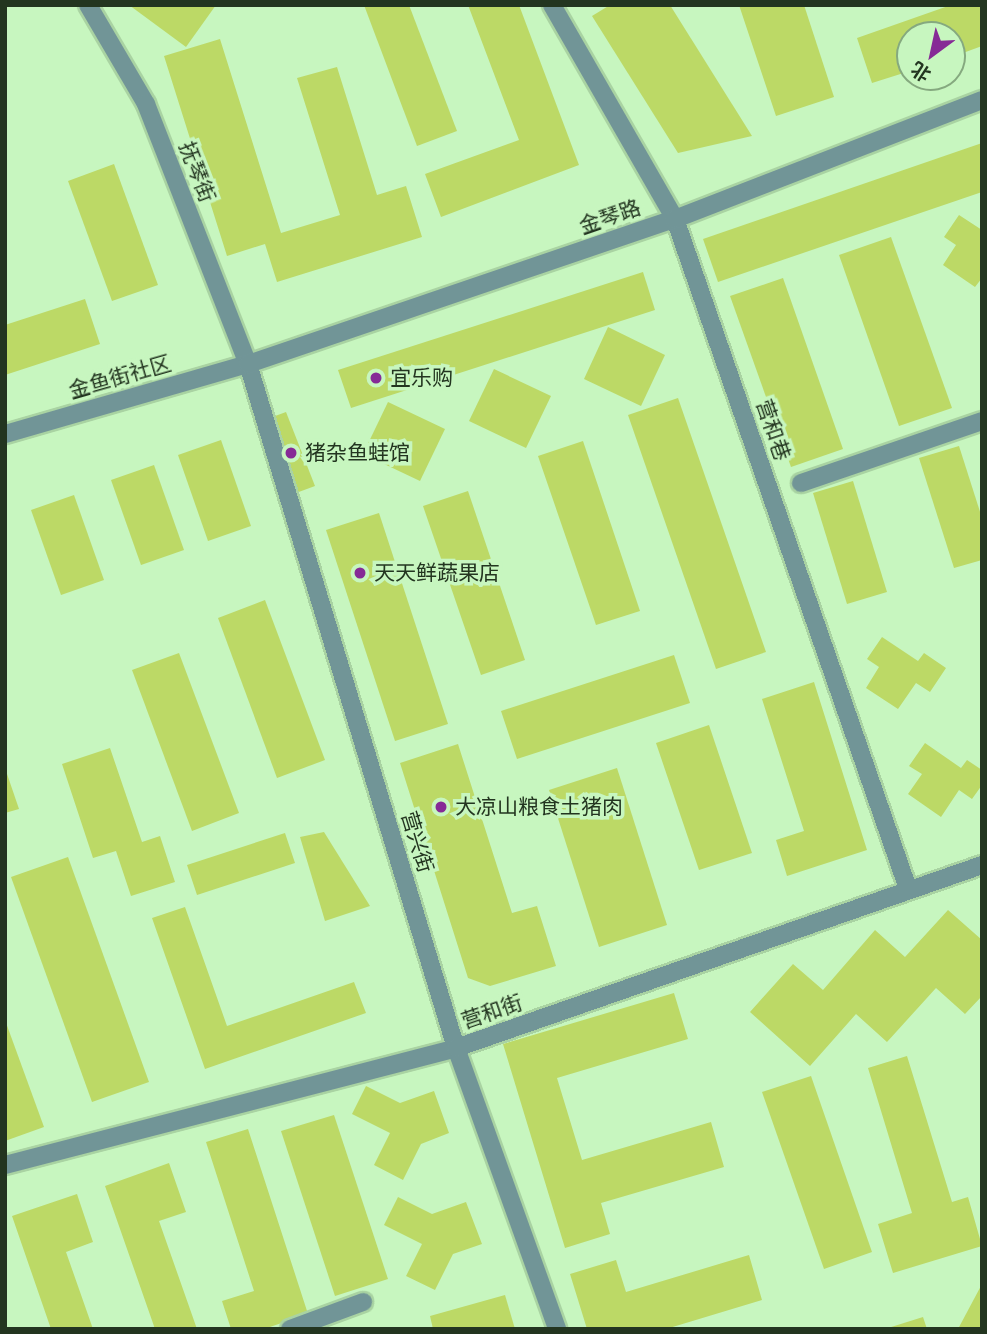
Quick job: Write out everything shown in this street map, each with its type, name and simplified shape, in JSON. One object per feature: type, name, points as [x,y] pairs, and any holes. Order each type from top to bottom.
[{"type":"street","name":"抚琴街","points":[[88,5],[146,104],[248,363]]},
{"type":"street","name":"营和巷","points":[[552,5],[675,219],[908,889]]},
{"type":"street","name":"金琴路","points":[[248,363],[675,219],[982,100]]},
{"type":"street","name":"金鱼街社区","points":[[5,434],[248,363]]},
{"type":"street","name":"营兴街","points":[[248,363],[456,1048],[557,1329]]},
{"type":"street","points":[[801,483],[982,421]]},
{"type":"street","name":"营和街","points":[[5,1165],[456,1048],[982,864]]},
{"type":"street","points":[[290,1329],[363,1302]]},
{"type":"building","points":[[129,5],[216,5],[186,47]]},
{"type":"building","points":[[364,5],[409,5],[457,131],[417,146]]},
{"type":"building","points":[[468,5],[519,5],[579,165],[441,217],[425,174],[519,140]]},
{"type":"building","points":[[610,5],[670,5],[752,136],[678,153],[592,16]]},
{"type":"building","points":[[739,5],[804,5],[834,97],[776,116]]},
{"type":"building","points":[[951,5],[982,5],[982,46],[966,52],[966,21],[905,21]]},
{"type":"building","points":[[896,24],[896,75],[872,83],[857,38]]},
{"type":"building","points":[[220,39],[281,233],[340,215],[297,78],[337,67],[377,195],[406,186],[422,237],[277,282],[265,244],[227,256],[164,56]]},
{"type":"building","points":[[982,143],[982,192],[718,282],[703,239]]},
{"type":"building","points":[[114,164],[158,285],[112,301],[68,181]]},
{"type":"building","points":[[959,215],[982,230],[982,278],[975,287],[943,265],[956,245],[944,237]]},
{"type":"building","points":[[891,237],[952,408],[899,426],[839,255]]},
{"type":"building","points":[[643,272],[655,310],[351,408],[338,370]]},
{"type":"building","points":[[783,278],[843,449],[791,467],[730,296]]},
{"type":"building","points":[[85,299],[100,344],[5,375],[5,325]]},
{"type":"building","points":[[608,327],[665,355],[641,406],[584,379]]},
{"type":"building","points":[[494,369],[551,396],[526,448],[469,421]]},
{"type":"building","points":[[678,398],[766,652],[716,669],[628,415]]},
{"type":"building","points":[[388,402],[445,429],[420,481],[363,454]]},
{"type":"building","name":"猪杂鱼蛙馆","points":[[286,412],[315,486],[296,493],[267,419]]},
{"type":"building","points":[[221,440],[251,526],[208,541],[178,455]]},
{"type":"building","points":[[583,441],[640,611],[596,625],[538,456]]},
{"type":"building","points":[[959,446],[982,518],[982,560],[954,568],[919,458]]},
{"type":"building","points":[[154,465],[184,550],[141,565],[111,480]]},
{"type":"building","points":[[853,481],[887,592],[847,604],[813,493]]},
{"type":"building","points":[[468,491],[525,660],[481,675],[423,506]]},
{"type":"building","points":[[74,495],[104,580],[61,595],[31,510]]},
{"type":"building","points":[[379,513],[448,724],[395,741],[326,530]]},
{"type":"building","points":[[265,600],[325,760],[277,778],[218,618]]},
{"type":"building","points":[[882,637],[918,661],[924,653],[946,668],[930,692],[916,683],[898,709],[866,688],[879,667],[867,659]]},
{"type":"building","points":[[179,653],[239,813],[192,831],[132,670]]},
{"type":"building","points":[[674,655],[690,703],[517,759],[501,711]]},
{"type":"building","points":[[814,682],[867,850],[787,876],[776,840],[804,831],[762,699]]},
{"type":"building","points":[[709,725],[752,853],[699,870],[656,743]]},
{"type":"building","points":[[925,743],[961,768],[967,760],[982,770],[982,785],[972,799],[959,790],[941,817],[908,794],[922,774],[909,766]]},
{"type":"building","points":[[458,744],[512,913],[537,906],[556,966],[490,986],[468,978],[400,763]]},
{"type":"building","points":[[110,748],[142,842],[160,836],[175,882],[131,896],[116,851],[93,858],[62,764]]},
{"type":"building","points":[[5,768],[19,809],[5,813]]},
{"type":"building","points":[[617,768],[667,925],[599,947],[549,790]]},
{"type":"building","points":[[324,832],[370,906],[325,921],[300,837]]},
{"type":"building","points":[[285,833],[295,863],[197,895],[187,865]]},
{"type":"building","points":[[68,857],[149,1082],[92,1102],[11,877]]},
{"type":"building","points":[[185,907],[227,1026],[354,982],[366,1013],[205,1069],[152,918]]},
{"type":"building","points":[[948,910],[982,940],[982,996],[965,1014],[936,988],[887,1042],[856,1014],[810,1066],[750,1012],[793,964],[823,990],[875,930],[905,957]]},
{"type":"building","points":[[674,993],[688,1039],[557,1078],[582,1160],[711,1122],[724,1167],[601,1203],[610,1234],[565,1248],[503,1044]]},
{"type":"building","points":[[5,1020],[44,1127],[5,1141]]},
{"type":"building","points":[[907,1056],[952,1202],[968,1197],[982,1246],[893,1273],[878,1224],[912,1213],[868,1068]]},
{"type":"building","points":[[811,1076],[872,1252],[824,1269],[762,1092]]},
{"type":"building","points":[[366,1086],[400,1103],[434,1091],[449,1133],[421,1144],[403,1180],[374,1165],[390,1133],[352,1114]]},
{"type":"building","points":[[334,1115],[388,1279],[335,1296],[281,1131]]},
{"type":"building","points":[[248,1129],[308,1314],[264,1329],[231,1329],[222,1301],[254,1291],[206,1142]]},
{"type":"building","points":[[169,1163],[186,1212],[159,1221],[197,1329],[155,1329],[105,1186]]},
{"type":"building","points":[[77,1194],[93,1242],[66,1252],[93,1329],[51,1329],[12,1216]]},
{"type":"building","points":[[398,1197],[432,1214],[466,1202],[482,1244],[453,1254],[435,1290],[406,1276],[422,1244],[384,1225]]},
{"type":"building","points":[[749,1255],[762,1300],[666,1329],[587,1329],[570,1274],[616,1260],[626,1292]]},
{"type":"building","points":[[982,1284],[982,1329],[958,1329]]},
{"type":"building","points":[[505,1295],[515,1329],[433,1329],[430,1316]]},
{"type":"building","points":[[923,1317],[927,1329],[888,1329],[888,1328]]},
{"type":"place","name":"宜乐购","points":[[376,378]]},
{"type":"place","name":"猪杂鱼蛙馆","points":[[291,453]]},
{"type":"place","name":"天天鲜蔬果店","points":[[360,573]]},
{"type":"place","name":"大凉山粮食土猪肉","points":[[441,807]]}]
